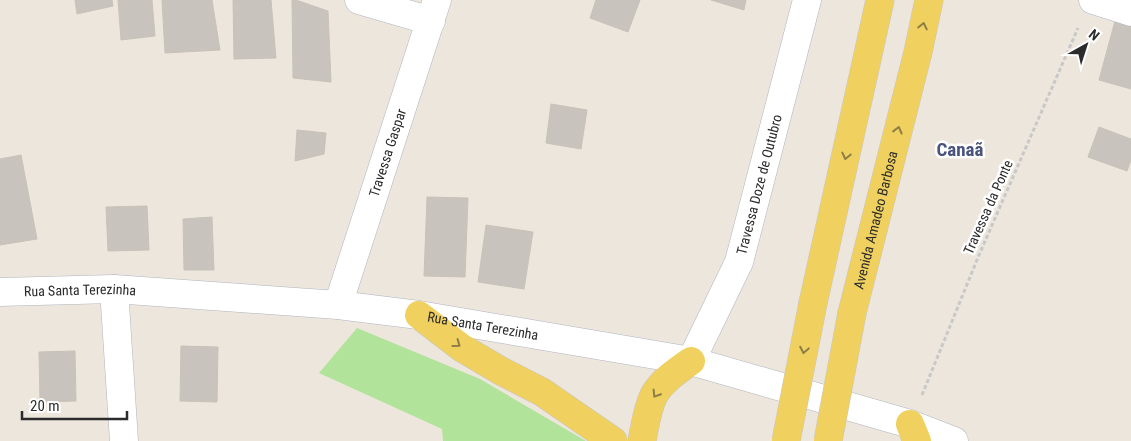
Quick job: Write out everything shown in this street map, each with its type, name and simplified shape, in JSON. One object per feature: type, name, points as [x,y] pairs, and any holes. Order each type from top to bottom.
[{"type":"main road","points":[[786,441],[813,303],[880,0]]},
{"type":"main road","name":"Avenida Amadeo Barbosa","points":[[828,441],[852,313],[918,52],[929,0]]},
{"type":"main road","points":[[418,315],[462,348],[542,392],[613,441]]},
{"type":"main road","points":[[642,441],[654,395],[670,376],[691,361]]},
{"type":"street","points":[[359,0],[434,10]]},
{"type":"street","name":"Travessa Doze de Outubro","points":[[691,361],[739,262],[807,0]]},
{"type":"street","points":[[1093,0],[1131,12]]},
{"type":"street","name":"Travessa Gaspar","points":[[338,305],[434,10]]},
{"type":"street","points":[[114,289],[124,441]]},
{"type":"street","name":"Rua Santa Terezinha","points":[[0,292],[114,289],[338,305],[418,315],[691,361],[914,432],[954,441]]},
{"type":"path","name":"Travessa da Ponte","points":[[914,432],[979,254],[1078,27]]},
{"type":"green space","points":[[357,328],[480,379],[586,441],[443,441],[442,429],[319,373]]},
{"type":"building","points":[[75,0],[112,0],[113,6],[77,14]]},
{"type":"building","points":[[118,0],[152,0],[155,36],[121,40]]},
{"type":"building","points":[[162,0],[212,0],[220,50],[165,53]]},
{"type":"building","points":[[233,0],[271,0],[276,58],[234,59]]},
{"type":"building","points":[[292,0],[328,11],[331,82],[293,78]]},
{"type":"building","points":[[596,0],[640,0],[628,32],[590,18]]},
{"type":"building","points":[[711,0],[746,0],[744,10]]},
{"type":"building","points":[[1115,21],[1131,26],[1131,89],[1099,80]]},
{"type":"building","points":[[551,104],[587,110],[581,149],[546,143]]},
{"type":"building","points":[[1099,127],[1131,139],[1131,160],[1127,171],[1088,157]]},
{"type":"building","points":[[297,130],[326,133],[324,154],[295,161]]},
{"type":"building","points":[[21,155],[37,239],[0,245],[0,159]]},
{"type":"building","points":[[427,197],[468,198],[465,277],[424,276]]},
{"type":"building","points":[[147,206],[149,250],[108,251],[106,207]]},
{"type":"building","points":[[212,217],[214,270],[184,270],[183,219]]},
{"type":"building","points":[[486,225],[533,232],[524,289],[478,282]]},
{"type":"building","points":[[181,346],[218,347],[217,402],[180,401]]},
{"type":"building","points":[[75,351],[76,401],[40,402],[39,352]]},
{"type":"district","name":"Canaã","points":[[960,149]]}]
